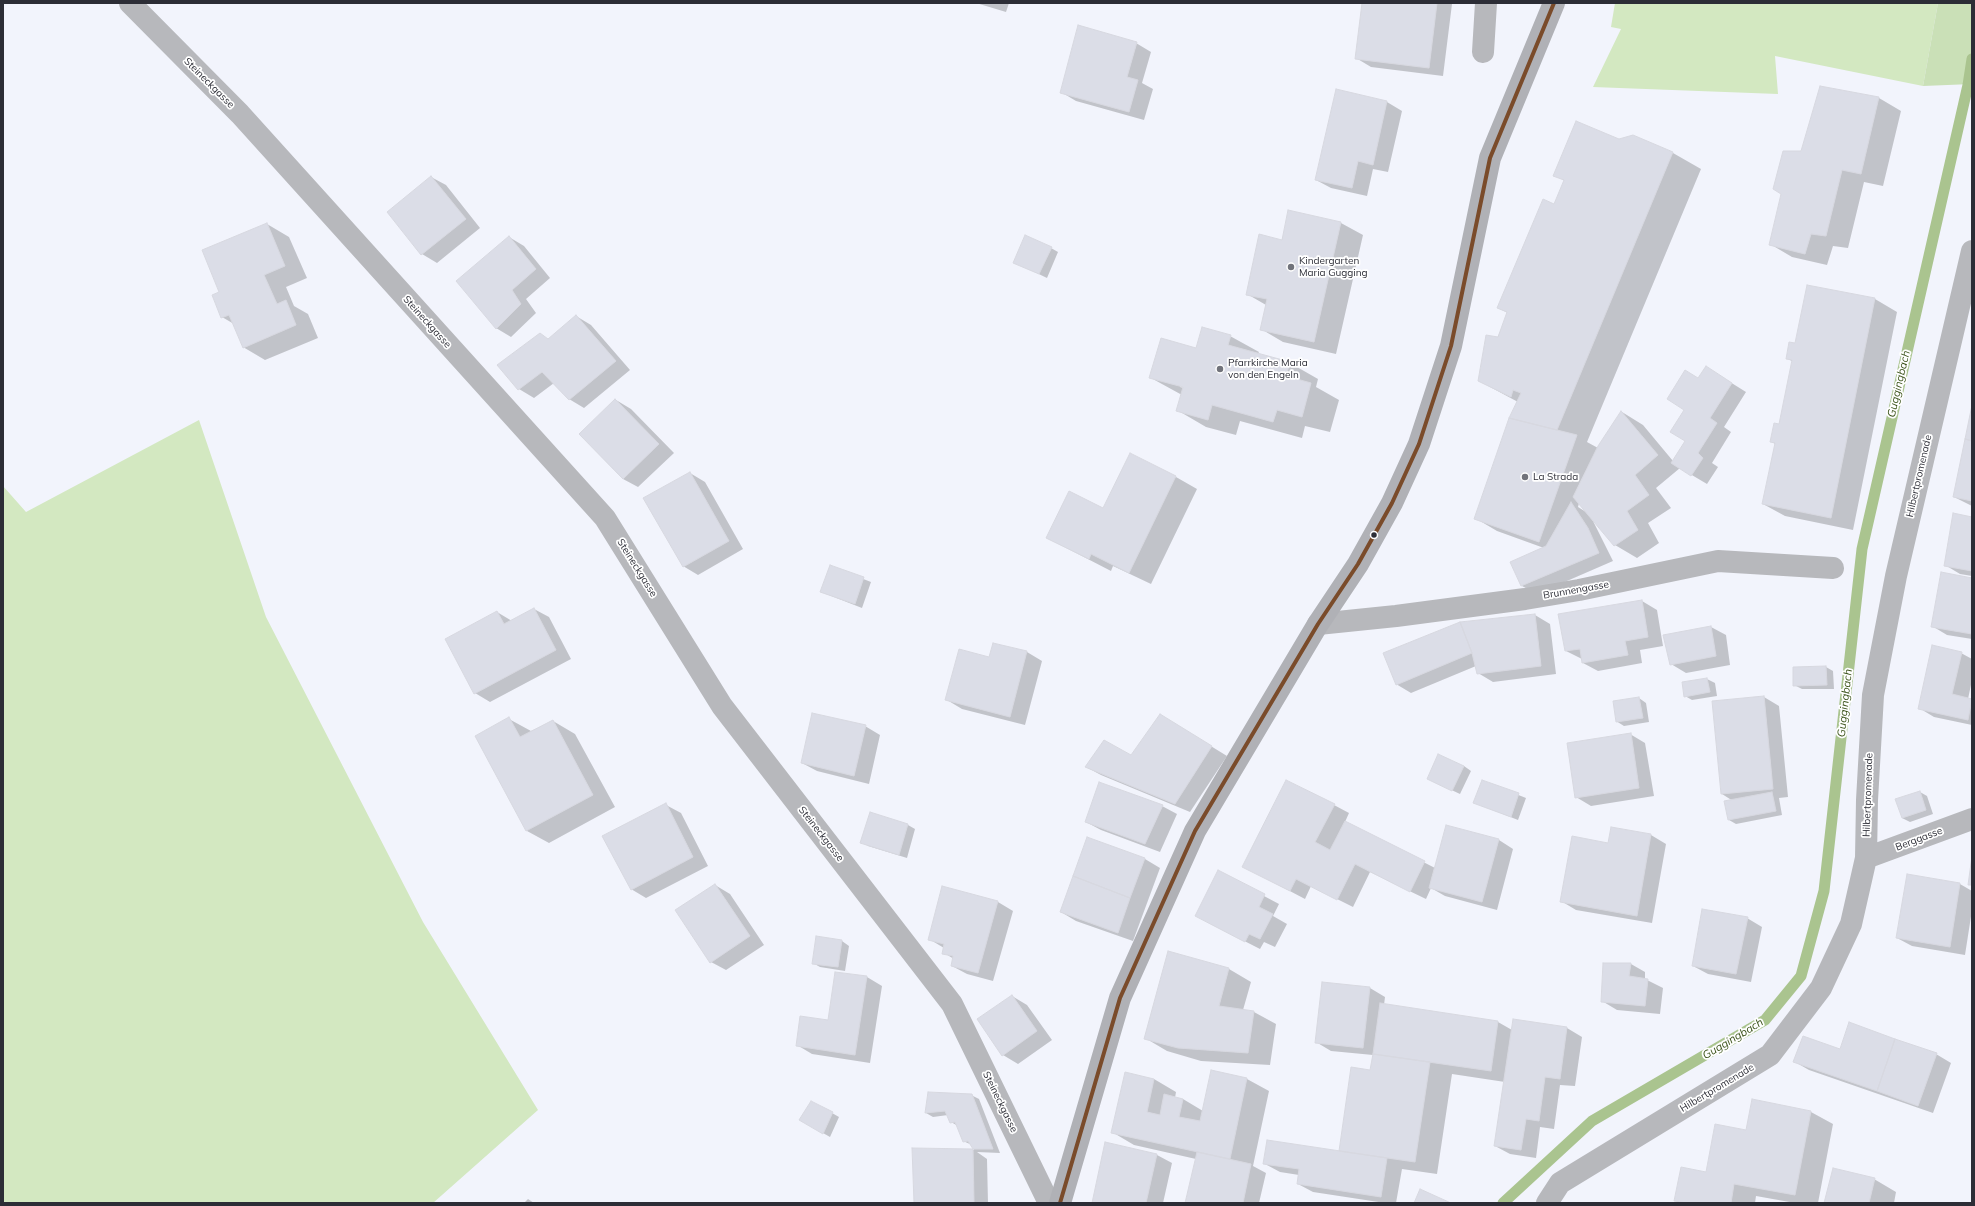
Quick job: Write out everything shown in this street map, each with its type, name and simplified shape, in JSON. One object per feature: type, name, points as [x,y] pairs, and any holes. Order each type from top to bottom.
[{"type":"main road","points":[[1060,1203],[1123,990],[1195,831],[1318,624],[1358,564],[1392,503],[1419,444],[1451,346],[1490,158],[1554,3]]},
{"type":"street","name":"Steineckgasse","points":[[130,3],[240,114],[605,518],[722,706],[952,1004],[1049,1203]]},
{"type":"street","points":[[1483,52],[1486,3]]},
{"type":"street","name":"Hilbertpromenade","points":[[1547,1203],[1560,1183],[1770,1055],[1821,988],[1851,924],[1866,858],[1867,800],[1873,695],[1896,576],[1972,251]]},
{"type":"street","name":"Brunnengasse","points":[[1318,624],[1396,616],[1525,599],[1579,590],[1718,562],[1833,568]]},
{"type":"street","name":"Berggasse","points":[[1866,858],[1972,819]]},
{"type":"green space","points":[[1615,3],[1938,3],[1923,86],[1775,56],[1778,94],[1593,87],[1621,29],[1611,27]]},
{"type":"green space","points":[[1938,3],[1972,3],[1972,84],[1923,86]]},
{"type":"green space","points":[[199,420],[266,617],[423,922],[538,1110],[433,1203],[3,1203],[3,486],[26,512]]},
{"type":"building","points":[[1362,3],[1437,3],[1429,68],[1355,59]]},
{"type":"building","points":[[1078,25],[1137,42],[1127,77],[1138,80],[1129,112],[1060,93]]},
{"type":"building","points":[[1820,86],[1879,97],[1861,174],[1842,170],[1826,236],[1811,234],[1805,254],[1769,245],[1781,194],[1773,189],[1783,151],[1801,151]]},
{"type":"building","points":[[1336,89],[1387,101],[1373,165],[1358,161],[1352,188],[1315,180]]},
{"type":"building","points":[[1576,121],[1619,139],[1633,135],[1673,152],[1557,430],[1509,418],[1521,393],[1513,390],[1511,397],[1478,381],[1486,335],[1498,337],[1507,312],[1497,308],[1543,199],[1554,204],[1564,180],[1553,176]]},
{"type":"building","points":[[431,176],[466,219],[421,255],[387,212]]},
{"type":"building","name":"Kindergarten Maria Gugging","points":[[1288,210],[1341,222],[1314,342],[1260,330],[1267,299],[1246,295],[1259,234],[1282,240]]},
{"type":"building","points":[[267,223],[285,266],[264,275],[277,304],[286,300],[296,325],[243,348],[229,315],[221,318],[212,295],[219,292],[202,250]]},
{"type":"building","points":[[1025,235],[1052,247],[1039,274],[1013,263]]},
{"type":"building","points":[[509,236],[536,269],[512,290],[521,304],[496,329],[456,281]]},
{"type":"building","points":[[1807,285],[1875,298],[1831,518],[1762,504],[1775,443],[1770,442],[1774,423],[1779,424],[1792,360],[1786,359],[1789,342],[1795,343]]},
{"type":"building","points":[[576,315],[616,361],[569,400],[542,372],[518,390],[497,365],[540,333],[548,339]]},
{"type":"building","name":"Pfarrkirche Maria von den Engeln","points":[[1202,327],[1231,335],[1228,345],[1290,362],[1286,376],[1311,383],[1302,417],[1277,410],[1273,422],[1212,405],[1208,420],[1176,411],[1183,387],[1149,378],[1161,338],[1196,348]]},
{"type":"building","points":[[1706,366],[1732,383],[1710,418],[1717,423],[1698,453],[1703,458],[1691,476],[1671,463],[1685,441],[1670,432],[1684,410],[1667,399],[1685,370],[1698,378]]},
{"type":"building","points":[[615,399],[659,444],[623,479],[579,434]]},
{"type":"building","points":[[1972,405],[1972,441],[1965,439]]},
{"type":"building","points":[[1621,411],[1658,455],[1635,475],[1649,495],[1627,511],[1638,530],[1614,546],[1573,497],[1598,446]]},
{"type":"building","name":"La Strada","points":[[1509,418],[1577,435],[1539,542],[1474,519]]},
{"type":"building","points":[[1965,439],[1972,441],[1972,501],[1953,497]]},
{"type":"building","points":[[1130,453],[1176,476],[1129,573],[1091,554],[1089,559],[1046,538],[1069,491],[1103,508]]},
{"type":"building","points":[[690,472],[729,541],[683,567],[643,498]]},
{"type":"building","points":[[1571,502],[1588,528],[1599,553],[1521,586],[1510,562],[1546,546]]},
{"type":"building","points":[[1953,513],[1972,517],[1972,571],[1944,566]]},
{"type":"building","points":[[830,565],[864,577],[855,604],[820,592]]},
{"type":"building","points":[[1941,572],[1972,578],[1972,634],[1931,627]]},
{"type":"building","points":[[1642,600],[1648,637],[1625,641],[1628,655],[1582,663],[1580,649],[1565,651],[1558,614]]},
{"type":"building","points":[[534,608],[556,650],[474,694],[445,639],[497,611],[504,624]]},
{"type":"building","points":[[1535,614],[1541,666],[1477,674],[1472,653],[1460,622]]},
{"type":"building","points":[[1460,622],[1472,653],[1396,685],[1383,653]]},
{"type":"building","points":[[1711,626],[1716,656],[1670,665],[1663,635]]},
{"type":"building","points":[[993,643],[1027,651],[1010,717],[945,700],[959,649],[989,657]]},
{"type":"building","points":[[1932,645],[1962,652],[1952,694],[1972,699],[1968,720],[1918,709]]},
{"type":"building","points":[[1826,666],[1827,685],[1793,686],[1793,667]]},
{"type":"building","points":[[1707,678],[1710,692],[1684,697],[1682,682]]},
{"type":"building","points":[[1764,696],[1773,789],[1721,794],[1712,701]]},
{"type":"building","points":[[1639,697],[1643,718],[1616,722],[1613,701]]},
{"type":"building","points":[[812,713],[866,725],[854,776],[801,763]]},
{"type":"building","points":[[1160,714],[1212,746],[1175,804],[1085,767],[1104,740],[1131,755]]},
{"type":"building","points":[[509,717],[520,737],[553,720],[593,795],[526,831],[475,736]]},
{"type":"building","points":[[1631,733],[1639,788],[1575,798],[1567,743]]},
{"type":"building","points":[[1438,754],[1464,766],[1452,791],[1427,779]]},
{"type":"building","points":[[1286,780],[1335,804],[1315,842],[1330,850],[1345,821],[1425,861],[1410,892],[1355,864],[1337,900],[1296,879],[1290,891],[1242,867]]},
{"type":"building","points":[[1482,780],[1519,793],[1511,817],[1473,803]]},
{"type":"building","points":[[1099,782],[1163,805],[1145,844],[1085,822]]},
{"type":"building","points":[[1920,791],[1926,810],[1902,818],[1895,799]]},
{"type":"building","points":[[1772,792],[1776,811],[1728,820],[1724,801]]},
{"type":"building","points":[[666,803],[693,857],[631,890],[602,836]]},
{"type":"building","points":[[870,812],[908,824],[899,855],[860,843]]},
{"type":"building","points":[[1446,825],[1499,839],[1482,902],[1429,888]]},
{"type":"building","points":[[1611,827],[1651,834],[1637,916],[1560,902],[1572,836],[1608,843]]},
{"type":"building","points":[[1087,837],[1145,858],[1130,898],[1073,876]]},
{"type":"building","points":[[1972,856],[1972,885],[1968,885]]},
{"type":"building","points":[[1218,870],[1265,894],[1259,907],[1273,914],[1260,939],[1249,934],[1245,942],[1195,916]]},
{"type":"building","points":[[1907,874],[1960,883],[1950,947],[1896,938]]},
{"type":"building","points":[[1073,876],[1130,898],[1118,933],[1060,912]]},
{"type":"building","points":[[715,884],[750,936],[710,963],[675,910]]},
{"type":"building","points":[[942,886],[998,901],[978,973],[951,966],[953,956],[942,954],[944,944],[928,940]]},
{"type":"building","points":[[1702,909],[1748,917],[1736,974],[1692,966]]},
{"type":"building","points":[[816,936],[842,940],[838,967],[812,964]]},
{"type":"building","points":[[1168,951],[1229,968],[1219,1006],[1254,1011],[1248,1053],[1178,1048],[1144,1039]]},
{"type":"building","points":[[1603,963],[1631,963],[1629,976],[1648,979],[1645,1006],[1601,1002]]},
{"type":"building","points":[[835,972],[867,976],[855,1055],[796,1046],[800,1016],[828,1020]]},
{"type":"building","points":[[1322,982],[1370,987],[1363,1048],[1315,1043]]},
{"type":"building","points":[[1012,995],[1037,1031],[1002,1056],[977,1019]]},
{"type":"building","points":[[1380,1003],[1498,1021],[1491,1071],[1373,1054]]},
{"type":"building","points":[[1513,1019],[1567,1027],[1560,1079],[1545,1077],[1539,1121],[1526,1119],[1521,1150],[1494,1146]]},
{"type":"building","points":[[1849,1022],[1895,1039],[1877,1091],[1793,1062],[1803,1036],[1840,1049]]},
{"type":"building","points":[[1895,1039],[1937,1053],[1918,1106],[1877,1091]]},
{"type":"building","points":[[1373,1054],[1430,1062],[1415,1162],[1339,1151],[1351,1067],[1370,1070]]},
{"type":"building","points":[[1211,1070],[1247,1078],[1230,1159],[1111,1133],[1125,1072],[1154,1079],[1147,1112],[1160,1115],[1164,1094],[1183,1099],[1179,1117],[1200,1121]]},
{"type":"building","points":[[928,1092],[972,1094],[993,1149],[973,1149],[968,1141],[963,1142],[955,1122],[950,1123],[945,1111],[925,1113]]},
{"type":"building","points":[[1752,1099],[1811,1111],[1795,1195],[1734,1184],[1731,1203],[1686,1203],[1674,1201],[1681,1167],[1706,1172],[1715,1124],[1746,1130]]},
{"type":"building","points":[[811,1101],[833,1112],[823,1134],[799,1120]]},
{"type":"building","points":[[1267,1140],[1387,1158],[1381,1197],[1297,1184],[1299,1169],[1263,1164]]},
{"type":"building","points":[[1105,1142],[1157,1154],[1146,1203],[1092,1203]]},
{"type":"building","points":[[912,1148],[973,1149],[974,1203],[914,1203]]},
{"type":"building","points":[[1197,1152],[1251,1164],[1243,1203],[1185,1203]]},
{"type":"building","points":[[1833,1168],[1875,1178],[1869,1203],[1824,1203]]},
{"type":"building","points":[[1420,1189],[1451,1203],[1414,1203]]},
{"type":"waterway","name":"Guggingbach","points":[[1503,1203],[1592,1121],[1765,1020],[1801,976],[1824,891],[1862,549],[1968,85],[1972,59]]},
{"type":"transit line","points":[[1060,1203],[1120,998],[1195,831],[1318,624],[1358,564],[1392,503],[1419,444],[1451,346],[1490,158],[1554,3]]},
{"type":"place","name":"Kindergarten Maria Gugging","points":[[1291,267]]},
{"type":"place","name":"Pfarrkirche Maria von den Engeln","points":[[1220,369]]},
{"type":"place","name":"La Strada","points":[[1525,477]]}]
